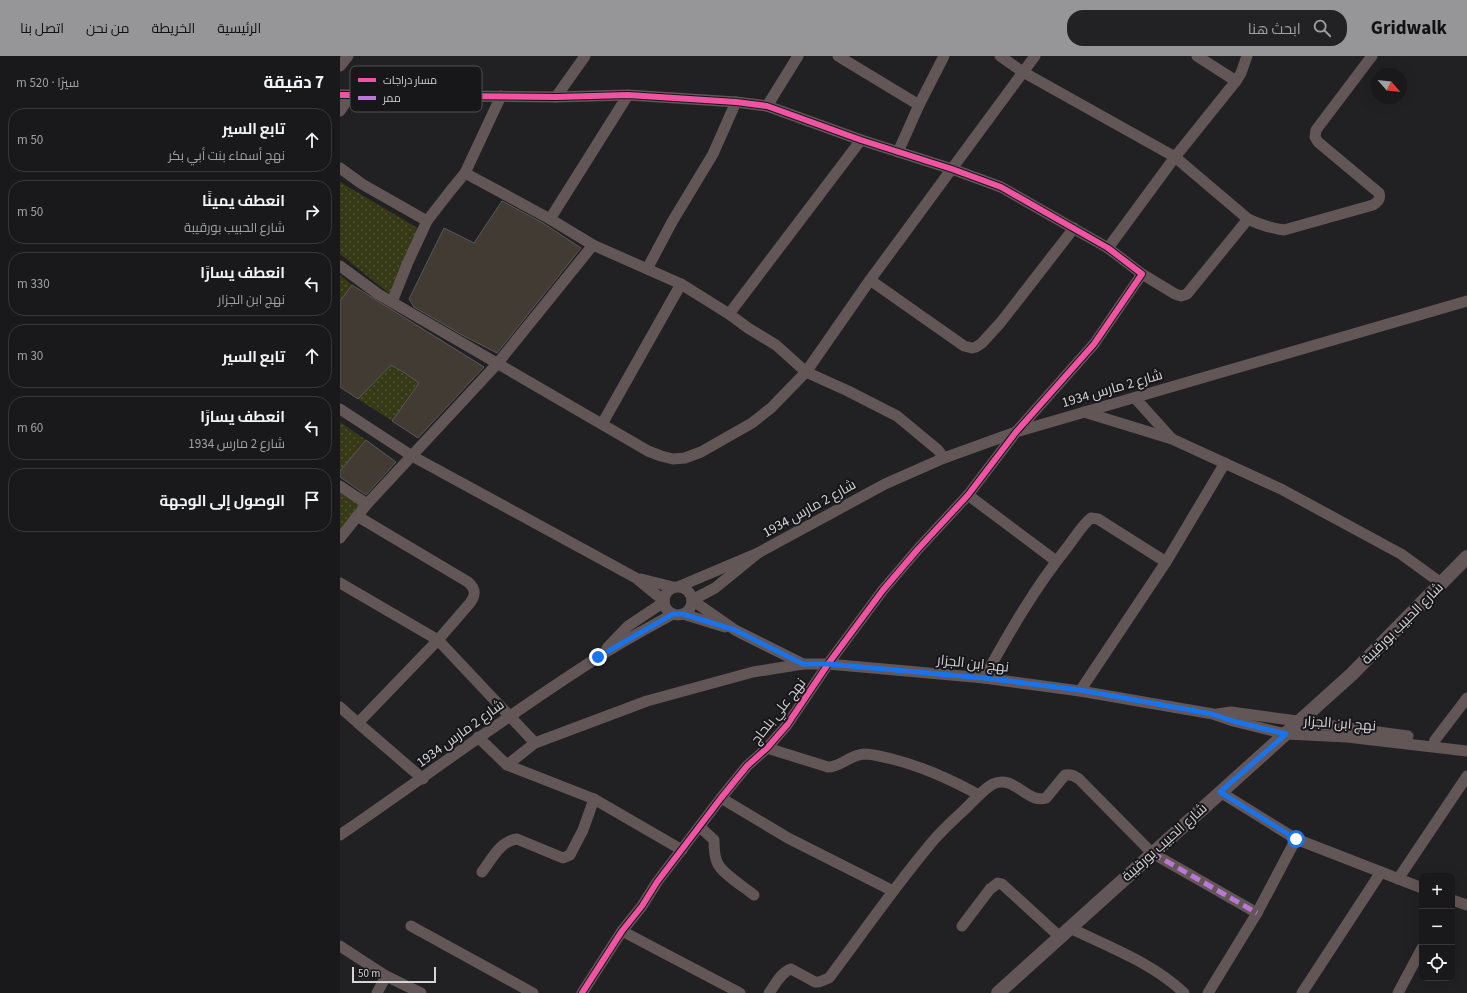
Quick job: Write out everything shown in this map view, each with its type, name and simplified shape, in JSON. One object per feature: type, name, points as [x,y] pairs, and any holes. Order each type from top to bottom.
[{"type":"main road","name":"شارع الحبيب بورقيبة","points":[[998,993],[1352,674],[1467,557]]},
{"type":"street","points":[[340,66],[348,56]]},
{"type":"street","points":[[556,97],[586,56]]},
{"type":"street","points":[[767,106],[798,56]]},
{"type":"street","points":[[838,56],[919,105]]},
{"type":"street","points":[[898,152],[919,105],[944,56]]},
{"type":"street","points":[[1000,56],[1023,72],[1175,157],[1248,219],[1257,224],[1270,228],[1284,230],[1373,205],[1379,200],[1379,194],[1318,142],[1315,137],[1316,130],[1372,56]]},
{"type":"street","points":[[340,266],[378,294],[648,451],[673,459],[685,458],[701,452],[752,423],[771,408],[806,372],[870,280],[1035,56]]},
{"type":"street","points":[[1197,56],[1236,81]]},
{"type":"street","points":[[1108,248],[1175,157],[1236,81],[1248,56]]},
{"type":"street","points":[[340,111],[345,95]]},
{"type":"street","points":[[550,219],[628,95]]},
{"type":"street","points":[[482,96],[556,97],[628,95],[736,102],[767,106],[861,140],[952,169],[1001,187],[1108,248],[1142,274],[1175,294],[1181,296],[1187,294],[1248,219]]},
{"type":"street","points":[[392,302],[427,221],[450,190],[465,173],[500,96]]},
{"type":"street","points":[[647,269],[672,222],[713,154],[736,102]]},
{"type":"street","points":[[730,314],[861,140]]},
{"type":"street","points":[[340,168],[362,184],[427,221]]},
{"type":"street","points":[[465,173],[550,219],[593,245],[681,284],[730,314],[748,328],[776,345],[806,372],[897,416],[938,450],[944,458]]},
{"type":"street","points":[[870,280],[964,346],[968,348],[976,347],[982,343],[1001,322],[1074,228]]},
{"type":"street","points":[[340,538],[367,504],[497,364],[593,245]]},
{"type":"street","name":"نهج علي بلحاج","points":[[582,993],[622,931],[642,906],[657,882],[747,766],[767,748],[790,719],[882,590],[918,548],[968,495],[1016,432],[1094,344],[1142,274]]},
{"type":"street","points":[[602,424],[681,284]]},
{"type":"street","name":"شارع 2 مارس 1934","points":[[676,587],[758,553],[884,484],[944,458],[1016,432],[1467,300]]},
{"type":"street","points":[[1135,398],[1172,439]]},
{"type":"street","points":[[340,409],[412,456],[636,578],[664,602],[667,609],[678,614],[735,630]]},
{"type":"street","points":[[1084,412],[1172,439],[1281,488],[1401,554],[1442,583]]},
{"type":"street","points":[[1080,690],[1166,562],[1225,463]]},
{"type":"street","points":[[340,486],[367,504]]},
{"type":"street","points":[[968,495],[1056,561]]},
{"type":"street","points":[[357,516],[472,585],[475,592],[474,597],[438,640],[358,723]]},
{"type":"street","points":[[984,678],[1015,622],[1056,561],[1087,521],[1094,518],[1166,562]]},
{"type":"street","name":"شارع 2 مارس 1934","points":[[692,600],[715,588],[758,553]]},
{"type":"street","points":[[636,578],[688,591],[692,600],[735,630]]},
{"type":"street","points":[[340,582],[438,640],[535,743]]},
{"type":"street","points":[[664,602],[666,592],[676,587]]},
{"type":"street","points":[[678,614],[690,608],[692,600]]},
{"type":"street","name":"شارع 2 مارس 1934","points":[[598,657],[628,626],[664,602]]},
{"type":"street","name":"شارع 2 مارس 1934","points":[[340,835],[422,779],[478,737],[598,657],[678,614]]},
{"type":"street","name":"نهج ابن الجزار","points":[[735,630],[803,664],[828,664],[984,678],[1080,690],[1212,714],[1233,721],[1286,734],[1467,744]]},
{"type":"street","points":[[507,765],[535,743],[647,701],[753,672],[803,664]]},
{"type":"street","points":[[1434,743],[1467,698]]},
{"type":"street","points":[[340,707],[422,779]]},
{"type":"street","name":"نهج ابن الجزار","points":[[1212,714],[1231,712],[1301,721],[1434,743],[1467,750]]},
{"type":"street","points":[[478,737],[507,765],[594,799],[682,850]]},
{"type":"street","points":[[767,748],[828,767],[833,767],[856,755],[866,754],[880,756],[910,764],[952,780],[979,795]]},
{"type":"street","points":[[769,993],[782,975],[791,969],[815,982],[829,978],[928,846],[979,795],[993,784],[1001,782],[1009,782],[1035,798],[1042,800],[1046,798],[1065,775],[1070,774],[1079,779],[1152,853],[1257,913]]},
{"type":"street","points":[[1398,879],[1467,776]]},
{"type":"street","points":[[1220,792],[1296,839],[1419,887]]},
{"type":"street","points":[[721,798],[788,838],[893,891]]},
{"type":"street","points":[[482,872],[503,844],[510,840],[516,839],[563,858],[570,855],[594,799]]},
{"type":"street","points":[[700,827],[714,840],[715,856],[717,863],[722,870],[754,895]]},
{"type":"street","points":[[1208,993],[1257,913],[1296,839]]},
{"type":"street","points":[[1302,993],[1381,872]]},
{"type":"street","points":[[962,926],[990,889],[998,883],[1002,884],[1065,932],[1150,967],[1173,982],[1184,993]]},
{"type":"street","points":[[1455,901],[1467,905]]},
{"type":"street","points":[[411,926],[533,993]]},
{"type":"street","points":[[622,931],[740,993]]},
{"type":"street","points":[[340,946],[386,976],[421,993]]},
{"type":"street","points":[[1398,993],[1419,954]]},
{"type":"street","points":[[378,993],[386,976]]},
{"type":"green space","points":[[340,182],[421,230],[392,296],[340,254]]},
{"type":"green space","points":[[340,275],[352,285],[340,301]]},
{"type":"green space","points":[[391,365],[419,383],[392,421],[358,399]]},
{"type":"green space","points":[[340,422],[366,440],[340,471]]},
{"type":"green space","points":[[340,490],[360,504],[340,536]]},
{"type":"building","points":[[502,201],[543,223],[581,248],[497,353],[462,335],[414,307],[409,299],[444,228],[474,243]]},
{"type":"building","points":[[352,285],[484,367],[418,438],[392,421],[419,383],[403,372],[391,365],[358,399],[340,387],[340,301]]},
{"type":"building","points":[[366,440],[396,462],[366,495],[340,477],[340,471]]},
{"type":"marked path","points":[[1152,853],[1257,913]]},
{"type":"cycle path","points":[[340,95],[350,95]]},
{"type":"cycle path","points":[[482,96],[556,97],[628,95],[736,102],[767,106],[861,140],[952,169],[1001,187],[1108,248],[1142,274],[1094,344],[1016,432],[968,495],[918,549],[883,590],[828,664],[787,725],[767,748],[747,766],[657,882],[642,906],[622,931],[582,993]]},
{"type":"route","points":[[598,657],[673,614],[683,614],[735,630],[803,664],[828,664],[984,678],[1080,690],[1212,714],[1233,721],[1286,734],[1220,792],[1296,839]]}]
